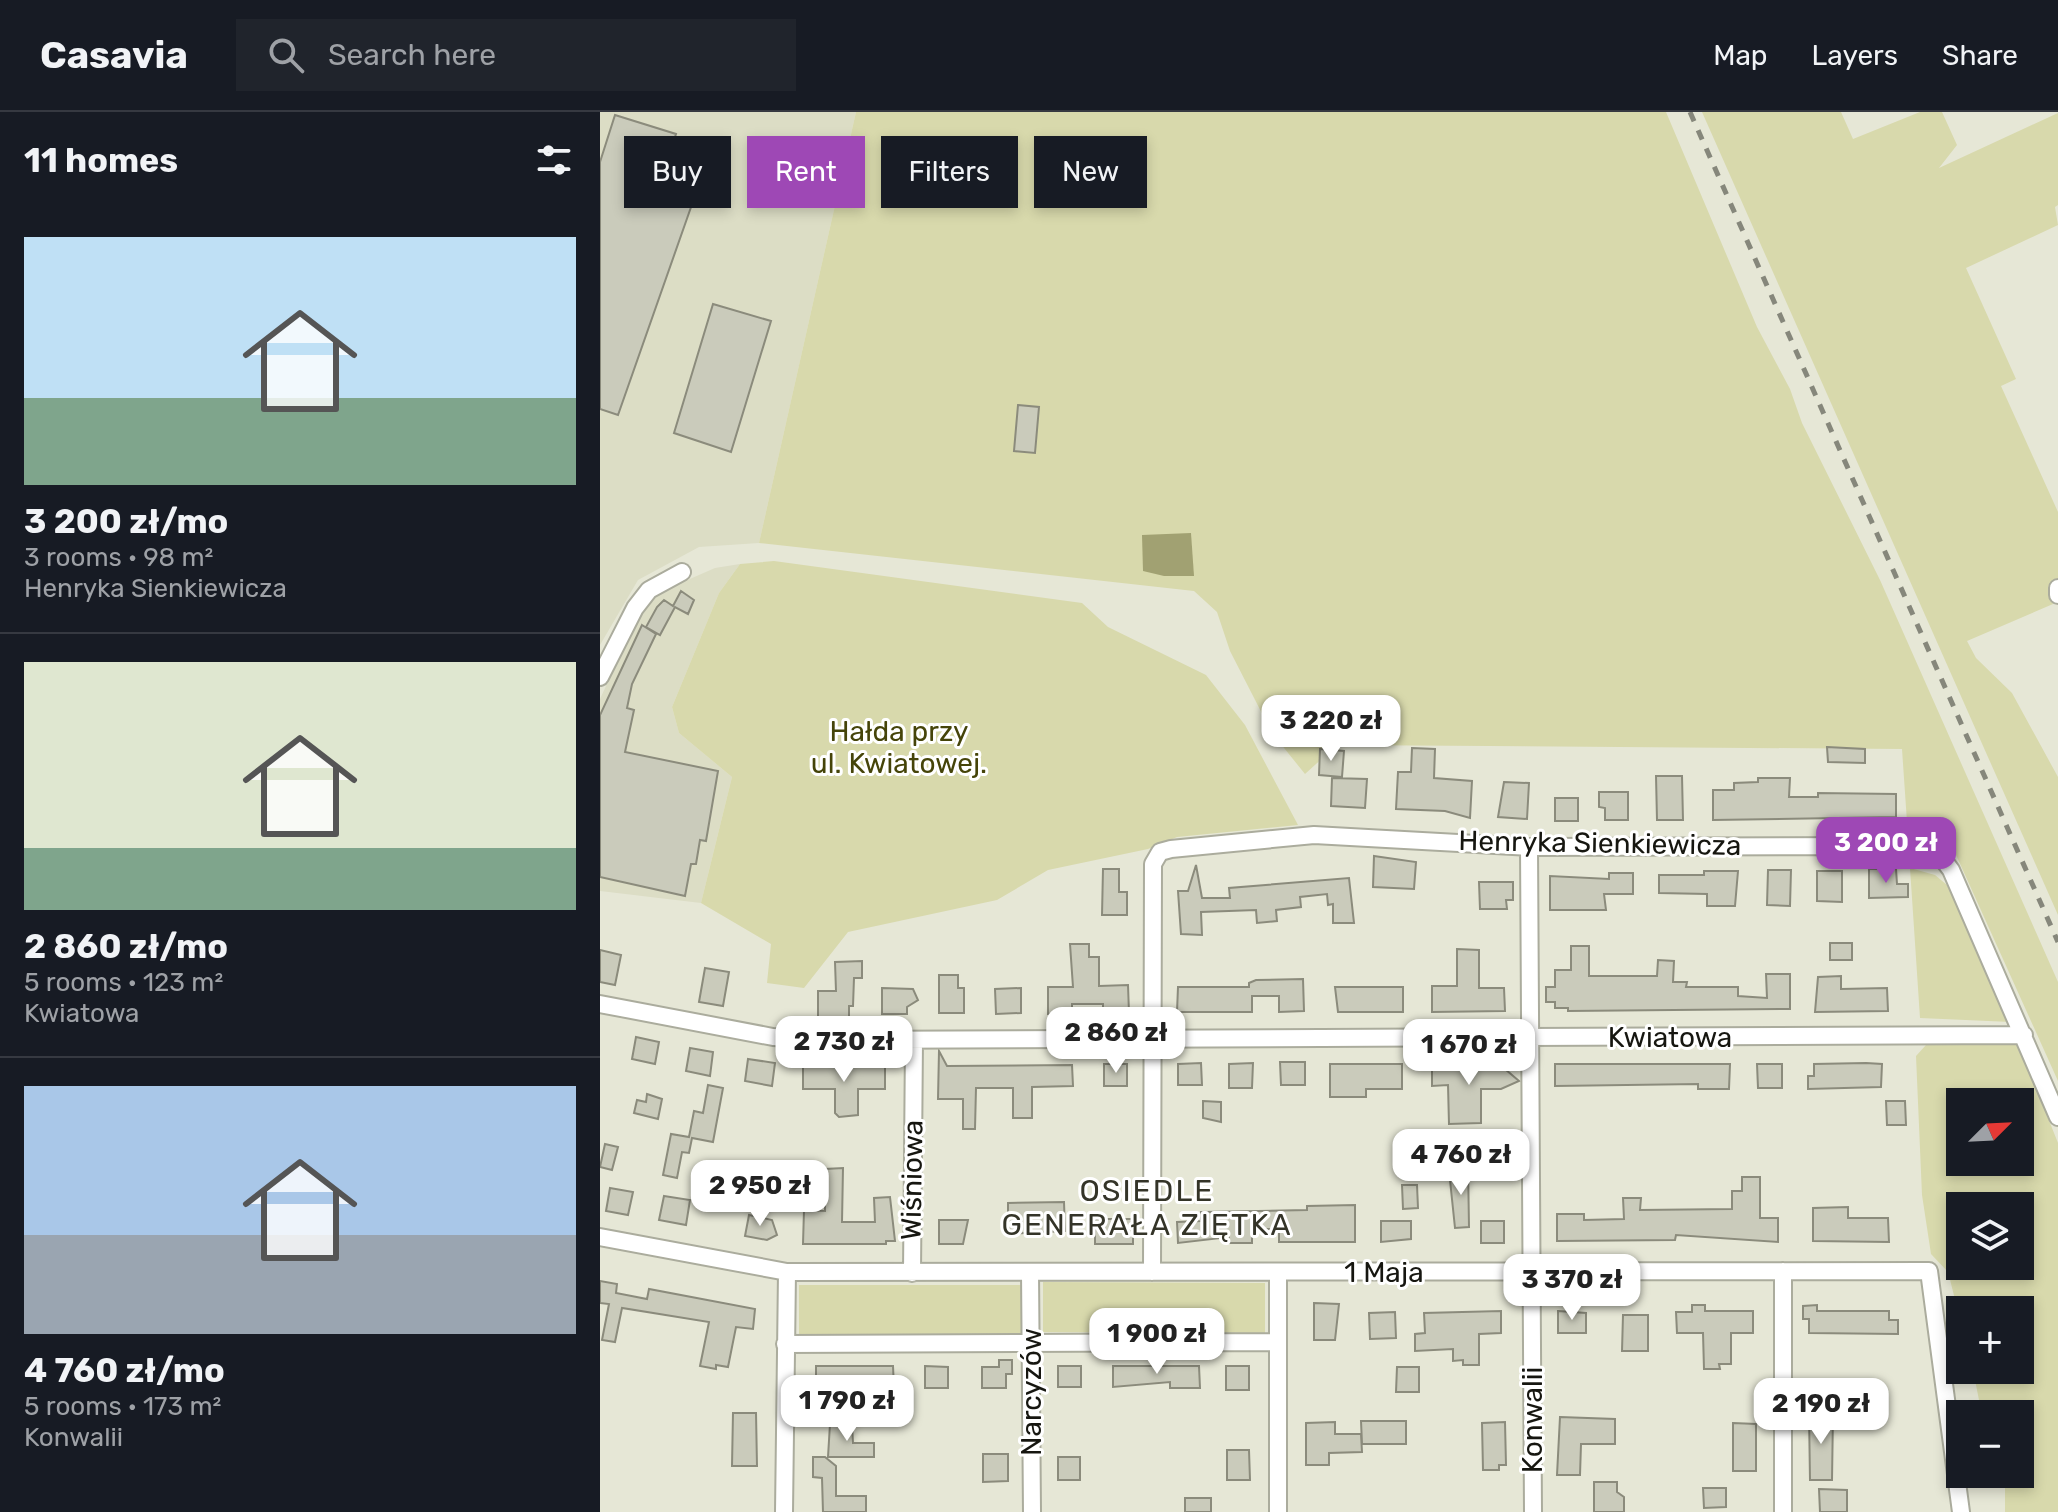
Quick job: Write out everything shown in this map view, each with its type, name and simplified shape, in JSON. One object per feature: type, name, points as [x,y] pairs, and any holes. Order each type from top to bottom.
[{"type":"street","points":[[600,677],[635,608],[649,590],[682,572]]},
{"type":"street","points":[[2058,588],[2058,595]]},
{"type":"street","name":"Henryka Sienkiewicza","points":[[1152,1039],[1153,864],[1160,852],[1314,835],[1529,847],[1920,846],[1942,858],[1951,870],[2058,1117]]},
{"type":"street","name":"Konwalii","points":[[1529,847],[1533,1512]]},
{"type":"street","name":"Kwiatowa","points":[[600,1004],[773,1037],[914,1040],[2024,1035]]},
{"type":"street","points":[[1152,1039],[1152,1272]]},
{"type":"street","name":"Wiśniowa","points":[[912,1273],[914,1040]]},
{"type":"street","name":"1 Maja","points":[[600,1237],[787,1272],[1929,1271],[1961,1512]]},
{"type":"street","points":[[1783,1271],[1783,1512]]},
{"type":"street","points":[[784,1512],[787,1272]]},
{"type":"street","name":"Narcyzów","points":[[1030,1272],[1032,1512]]},
{"type":"street","points":[[1278,1273],[1278,1512]]},
{"type":"street","points":[[785,1344],[1031,1340],[1278,1342]]},
{"type":"shaded area","points":[[600,112],[856,112],[851,136],[747,136],[747,208],[834,208],[759,543],[699,547],[638,580],[600,645]]},
{"type":"shaded area","points":[[1191,533],[1194,576],[1164,576],[1143,571],[1142,535]]},
{"type":"shaded area","points":[[740,564],[719,593],[672,707],[679,733],[732,777],[701,903],[600,891],[600,699],[635,623],[660,592],[715,568]]},
{"type":"green space","points":[[856,112],[1666,112],[1757,327],[1790,389],[1802,423],[1880,580],[2058,982],[2058,1081],[1952,846],[1928,828],[1907,822],[1902,749],[1337,745],[1305,774],[1272,733],[1230,651],[1217,612],[1194,591],[759,543],[834,208],[865,208],[865,136],[851,136]]},
{"type":"green space","points":[[1702,112],[1841,112],[1853,139],[1920,112],[1942,112],[1957,145],[1939,168],[2058,113],[2058,205],[2055,207],[2058,225],[1966,268],[2016,379],[2001,386],[2058,512],[2058,594],[2053,604],[1967,641],[1976,658],[2012,693],[2058,777],[2058,915]]},
{"type":"green space","name":"Hałda przy ul. Kwiatowej.","points":[[774,561],[1082,603],[1108,627],[1206,675],[1245,725],[1298,825],[1177,837],[1148,849],[1048,870],[997,900],[848,932],[804,988],[767,983],[771,944],[701,903],[732,777],[679,733],[672,707],[719,593],[740,564]]},
{"type":"green space","points":[[1910,868],[1935,875],[1947,885],[2011,1022],[1920,1018]]},
{"type":"green space","points":[[2018,1043],[2058,1143],[2058,1512],[2005,1512],[2005,1488],[2034,1488],[2034,1400],[1979,1400],[1976,1384],[2034,1384],[2034,1296],[1954,1296],[1950,1280],[2034,1280],[2034,1192],[1946,1192],[1946,1270],[1931,1254],[1922,1195],[1916,1056],[1926,1045]]},
{"type":"green space","points":[[1043,1282],[1265,1283],[1265,1333],[1043,1332]]},
{"type":"green space","points":[[799,1285],[1022,1285],[1022,1334],[799,1334]]},
{"type":"building","points":[[615,115],[676,134],[624,136],[624,208],[691,208],[618,415],[600,409],[600,162]]},
{"type":"building","points":[[713,304],[771,321],[731,452],[674,433]]},
{"type":"building","points":[[1018,405],[1039,407],[1035,453],[1014,451]]},
{"type":"building","points":[[681,591],[694,600],[688,614],[675,607],[660,635],[646,627],[657,607],[664,600],[673,606]]},
{"type":"building","points":[[642,625],[656,634],[632,684],[627,708],[634,710],[625,752],[718,771],[706,841],[700,840],[696,864],[691,864],[685,896],[600,877],[600,715]]},
{"type":"building","points":[[1827,747],[1865,749],[1865,763],[1828,762]]},
{"type":"building","points":[[1412,748],[1435,749],[1434,778],[1472,781],[1470,818],[1445,811],[1396,809],[1398,772],[1411,772]]},
{"type":"building","points":[[1320,749],[1344,751],[1342,777],[1319,775]]},
{"type":"building","points":[[1656,776],[1682,776],[1683,820],[1657,820]]},
{"type":"building","points":[[1332,778],[1367,779],[1365,808],[1331,806]]},
{"type":"building","points":[[1758,778],[1790,778],[1789,797],[1818,797],[1818,793],[1896,794],[1896,817],[1713,820],[1713,790],[1734,790],[1734,783],[1758,782]]},
{"type":"building","points":[[1504,782],[1529,783],[1527,819],[1498,817]]},
{"type":"building","points":[[1599,792],[1628,792],[1628,820],[1605,820],[1605,808],[1599,807]]},
{"type":"building","points":[[1555,798],[1578,798],[1578,821],[1555,821]]},
{"type":"building","points":[[1374,856],[1416,862],[1414,889],[1373,887]]},
{"type":"building","points":[[1196,865],[1202,898],[1230,898],[1229,888],[1349,878],[1354,923],[1333,923],[1333,904],[1328,905],[1327,894],[1300,897],[1301,907],[1276,910],[1277,921],[1257,923],[1256,910],[1201,912],[1202,935],[1181,934],[1178,891],[1188,891]]},
{"type":"building","points":[[1103,869],[1119,869],[1119,892],[1127,892],[1127,915],[1102,915]]},
{"type":"building","points":[[1869,869],[1896,869],[1897,884],[1908,884],[1908,897],[1869,898]]},
{"type":"building","points":[[1768,870],[1791,870],[1790,906],[1767,905]]},
{"type":"building","points":[[1704,871],[1738,871],[1735,906],[1707,906],[1707,894],[1659,893],[1659,875],[1704,875]]},
{"type":"building","points":[[1817,871],[1842,871],[1842,902],[1817,901]]},
{"type":"building","points":[[1609,873],[1633,873],[1633,894],[1604,894],[1606,910],[1550,910],[1550,876],[1609,879]]},
{"type":"building","points":[[1479,882],[1513,882],[1513,900],[1506,900],[1507,909],[1480,909]]},
{"type":"building","points":[[1830,943],[1852,943],[1852,960],[1830,960]]},
{"type":"building","points":[[1070,944],[1089,944],[1089,957],[1099,957],[1099,986],[1128,985],[1129,1013],[1103,1014],[1103,1004],[1072,1004],[1072,1013],[1048,1014],[1048,987],[1073,987]]},
{"type":"building","points":[[1571,946],[1589,946],[1589,976],[1657,976],[1658,960],[1674,961],[1673,982],[1687,982],[1686,987],[1738,987],[1738,996],[1767,998],[1766,974],[1790,974],[1790,1009],[1568,1011],[1568,1008],[1555,1008],[1555,1002],[1546,1002],[1546,987],[1555,987],[1555,970],[1571,970]]},
{"type":"building","points":[[1457,949],[1479,950],[1479,988],[1504,988],[1505,1011],[1432,1012],[1432,986],[1457,986]]},
{"type":"building","points":[[600,950],[621,955],[615,985],[600,982]]},
{"type":"building","points":[[862,961],[862,978],[854,978],[849,1019],[818,1019],[818,991],[836,991],[835,962]]},
{"type":"building","points":[[705,968],[729,972],[723,1006],[699,1002]]},
{"type":"building","points":[[939,975],[958,975],[958,988],[964,988],[964,1013],[939,1013]]},
{"type":"building","points":[[1841,976],[1841,989],[1887,988],[1888,1011],[1815,1012],[1818,977]]},
{"type":"building","points":[[1303,979],[1304,1011],[1279,1012],[1279,996],[1252,996],[1252,1012],[1177,1012],[1178,987],[1249,987],[1249,983],[1256,980]]},
{"type":"building","points":[[1335,987],[1403,987],[1403,1012],[1338,1012]]},
{"type":"building","points":[[882,988],[913,989],[918,1000],[907,1007],[907,1014],[882,1014]]},
{"type":"building","points":[[1021,988],[1021,1013],[996,1014],[995,989]]},
{"type":"building","points":[[636,1037],[659,1042],[655,1064],[632,1059]]},
{"type":"building","points":[[690,1048],[713,1052],[710,1076],[686,1071]]},
{"type":"building","points":[[939,1051],[947,1066],[1072,1065],[1073,1086],[1032,1087],[1032,1118],[1013,1118],[1013,1088],[976,1088],[975,1129],[963,1129],[963,1099],[938,1099]]},
{"type":"building","points":[[748,1059],[775,1063],[772,1086],[745,1081]]},
{"type":"building","points":[[1280,1062],[1305,1062],[1305,1085],[1281,1085]]},
{"type":"building","points":[[1201,1063],[1202,1085],[1178,1085],[1178,1064]]},
{"type":"building","points":[[1253,1063],[1252,1088],[1229,1088],[1229,1064]]},
{"type":"building","points":[[1432,1063],[1505,1063],[1505,1069],[1519,1081],[1501,1089],[1481,1089],[1481,1123],[1449,1124],[1448,1085],[1432,1086]]},
{"type":"building","points":[[1104,1064],[1127,1064],[1127,1086],[1104,1086]]},
{"type":"building","points":[[1330,1064],[1402,1064],[1402,1089],[1366,1089],[1366,1097],[1330,1097]]},
{"type":"building","points":[[1555,1064],[1730,1064],[1729,1089],[1698,1089],[1698,1084],[1555,1086]]},
{"type":"building","points":[[1757,1064],[1782,1064],[1782,1088],[1758,1088]]},
{"type":"building","points":[[1814,1064],[1882,1064],[1881,1087],[1808,1089],[1808,1076],[1814,1076]]},
{"type":"building","points":[[803,1066],[885,1067],[885,1089],[858,1089],[858,1115],[839,1117],[835,1113],[835,1089],[803,1089]]},
{"type":"building","points":[[708,1085],[723,1088],[713,1142],[692,1138],[689,1153],[682,1152],[677,1178],[663,1175],[671,1134],[689,1137],[694,1111],[703,1113]]},
{"type":"building","points":[[647,1094],[662,1099],[658,1119],[634,1113],[637,1100],[646,1102]]},
{"type":"building","points":[[1203,1101],[1221,1102],[1221,1122],[1203,1118]]},
{"type":"building","points":[[1886,1101],[1905,1101],[1906,1125],[1887,1125]]},
{"type":"building","points":[[605,1144],[618,1147],[612,1170],[600,1167]]},
{"type":"building","points":[[1456,1165],[1468,1165],[1469,1227],[1455,1228],[1450,1180],[1455,1180]]},
{"type":"building","points":[[843,1168],[842,1222],[875,1222],[874,1198],[890,1197],[895,1241],[886,1241],[886,1244],[803,1244],[804,1210],[825,1211],[825,1169]]},
{"type":"building","points":[[1742,1177],[1760,1177],[1760,1218],[1778,1218],[1778,1242],[1676,1235],[1675,1240],[1557,1241],[1557,1214],[1584,1214],[1584,1220],[1624,1219],[1623,1198],[1641,1198],[1640,1210],[1732,1209],[1732,1191],[1742,1191]]},
{"type":"building","points":[[1402,1185],[1417,1185],[1418,1208],[1403,1209]]},
{"type":"building","points":[[610,1188],[633,1192],[628,1215],[606,1211]]},
{"type":"building","points":[[664,1196],[690,1200],[686,1225],[659,1220]]},
{"type":"building","points":[[1064,1202],[1065,1231],[1008,1234],[1008,1203]]},
{"type":"building","points":[[1355,1205],[1355,1242],[1279,1242],[1279,1229],[1252,1229],[1252,1243],[1229,1243],[1229,1237],[1178,1243],[1177,1222],[1201,1221],[1201,1212],[1307,1210],[1307,1206]]},
{"type":"building","points":[[1848,1207],[1848,1218],[1888,1218],[1889,1242],[1813,1241],[1813,1208]]},
{"type":"building","points":[[749,1215],[772,1220],[777,1235],[767,1240],[745,1236]]},
{"type":"building","points":[[1095,1219],[1133,1219],[1133,1244],[1095,1244]]},
{"type":"building","points":[[939,1220],[968,1220],[963,1244],[939,1244]]},
{"type":"building","points":[[1381,1221],[1411,1221],[1411,1239],[1381,1242]]},
{"type":"building","points":[[1481,1221],[1504,1221],[1504,1243],[1481,1243]]},
{"type":"building","points":[[600,1281],[617,1284],[616,1293],[647,1299],[649,1289],[755,1309],[753,1329],[736,1327],[728,1367],[716,1365],[716,1369],[700,1366],[709,1322],[622,1308],[615,1342],[602,1340],[609,1304],[600,1303]]},
{"type":"building","points":[[1314,1303],[1339,1304],[1335,1340],[1314,1340]]},
{"type":"building","points":[[1692,1305],[1705,1305],[1705,1311],[1753,1311],[1753,1333],[1731,1333],[1731,1364],[1719,1364],[1720,1369],[1704,1369],[1703,1333],[1677,1333],[1676,1312],[1692,1312]]},
{"type":"building","points":[[1817,1305],[1817,1311],[1889,1311],[1889,1320],[1898,1320],[1898,1334],[1809,1333],[1809,1319],[1803,1319],[1803,1306]]},
{"type":"building","points":[[1501,1311],[1501,1333],[1479,1334],[1479,1365],[1463,1365],[1463,1360],[1453,1361],[1453,1349],[1415,1351],[1415,1334],[1425,1333],[1424,1313]]},
{"type":"building","points":[[1558,1311],[1586,1313],[1586,1333],[1558,1333]]},
{"type":"building","points":[[1395,1312],[1396,1338],[1370,1339],[1369,1313]]},
{"type":"building","points":[[1623,1315],[1648,1315],[1648,1351],[1622,1351]]},
{"type":"building","points":[[999,1360],[1012,1360],[1012,1374],[1006,1374],[1006,1388],[982,1388],[982,1367],[999,1367]]},
{"type":"building","points":[[816,1366],[893,1366],[894,1388],[870,1388],[870,1410],[855,1410],[855,1387],[816,1388]]},
{"type":"building","points":[[925,1366],[948,1367],[948,1388],[925,1388]]},
{"type":"building","points":[[1058,1366],[1081,1366],[1081,1387],[1058,1387]]},
{"type":"building","points":[[1113,1366],[1199,1366],[1200,1388],[1170,1388],[1170,1382],[1113,1387]]},
{"type":"building","points":[[1226,1366],[1249,1366],[1249,1390],[1226,1390]]},
{"type":"building","points":[[1397,1367],[1419,1367],[1419,1392],[1396,1392]]},
{"type":"building","points":[[733,1413],[756,1413],[757,1466],[732,1466]]},
{"type":"building","points":[[1809,1413],[1833,1414],[1832,1480],[1810,1480]]},
{"type":"building","points":[[1560,1417],[1615,1419],[1615,1444],[1581,1444],[1580,1475],[1557,1475]]},
{"type":"building","points":[[1361,1421],[1406,1421],[1406,1444],[1362,1444]]},
{"type":"building","points":[[1335,1422],[1335,1434],[1361,1434],[1362,1452],[1329,1453],[1329,1465],[1306,1465],[1306,1423]]},
{"type":"building","points":[[1505,1422],[1506,1465],[1499,1465],[1499,1470],[1483,1470],[1482,1423]]},
{"type":"building","points":[[1733,1423],[1756,1424],[1756,1471],[1733,1471]]},
{"type":"building","points":[[830,1424],[852,1424],[853,1443],[874,1443],[874,1457],[828,1457]]},
{"type":"building","points":[[1227,1450],[1249,1450],[1250,1480],[1227,1480]]},
{"type":"building","points":[[983,1454],[1008,1454],[1008,1481],[983,1482]]},
{"type":"building","points":[[813,1457],[825,1457],[836,1466],[836,1496],[866,1496],[866,1512],[823,1512],[822,1478],[813,1477]]},
{"type":"building","points":[[1058,1457],[1080,1457],[1080,1480],[1058,1480]]},
{"type":"building","points":[[1594,1482],[1617,1482],[1617,1492],[1624,1497],[1624,1512],[1594,1512]]},
{"type":"building","points":[[1703,1488],[1726,1488],[1726,1507],[1704,1508]]},
{"type":"building","points":[[1819,1489],[1847,1490],[1847,1512],[1820,1512]]},
{"type":"building","points":[[1185,1498],[1211,1498],[1211,1512],[1185,1512]]},
{"type":"railway","points":[[1690,112],[2058,942]]},
{"type":"district","name":"OSIEDLE GENERAŁA ZIĘTKA","points":[[1147,1208]]}]
